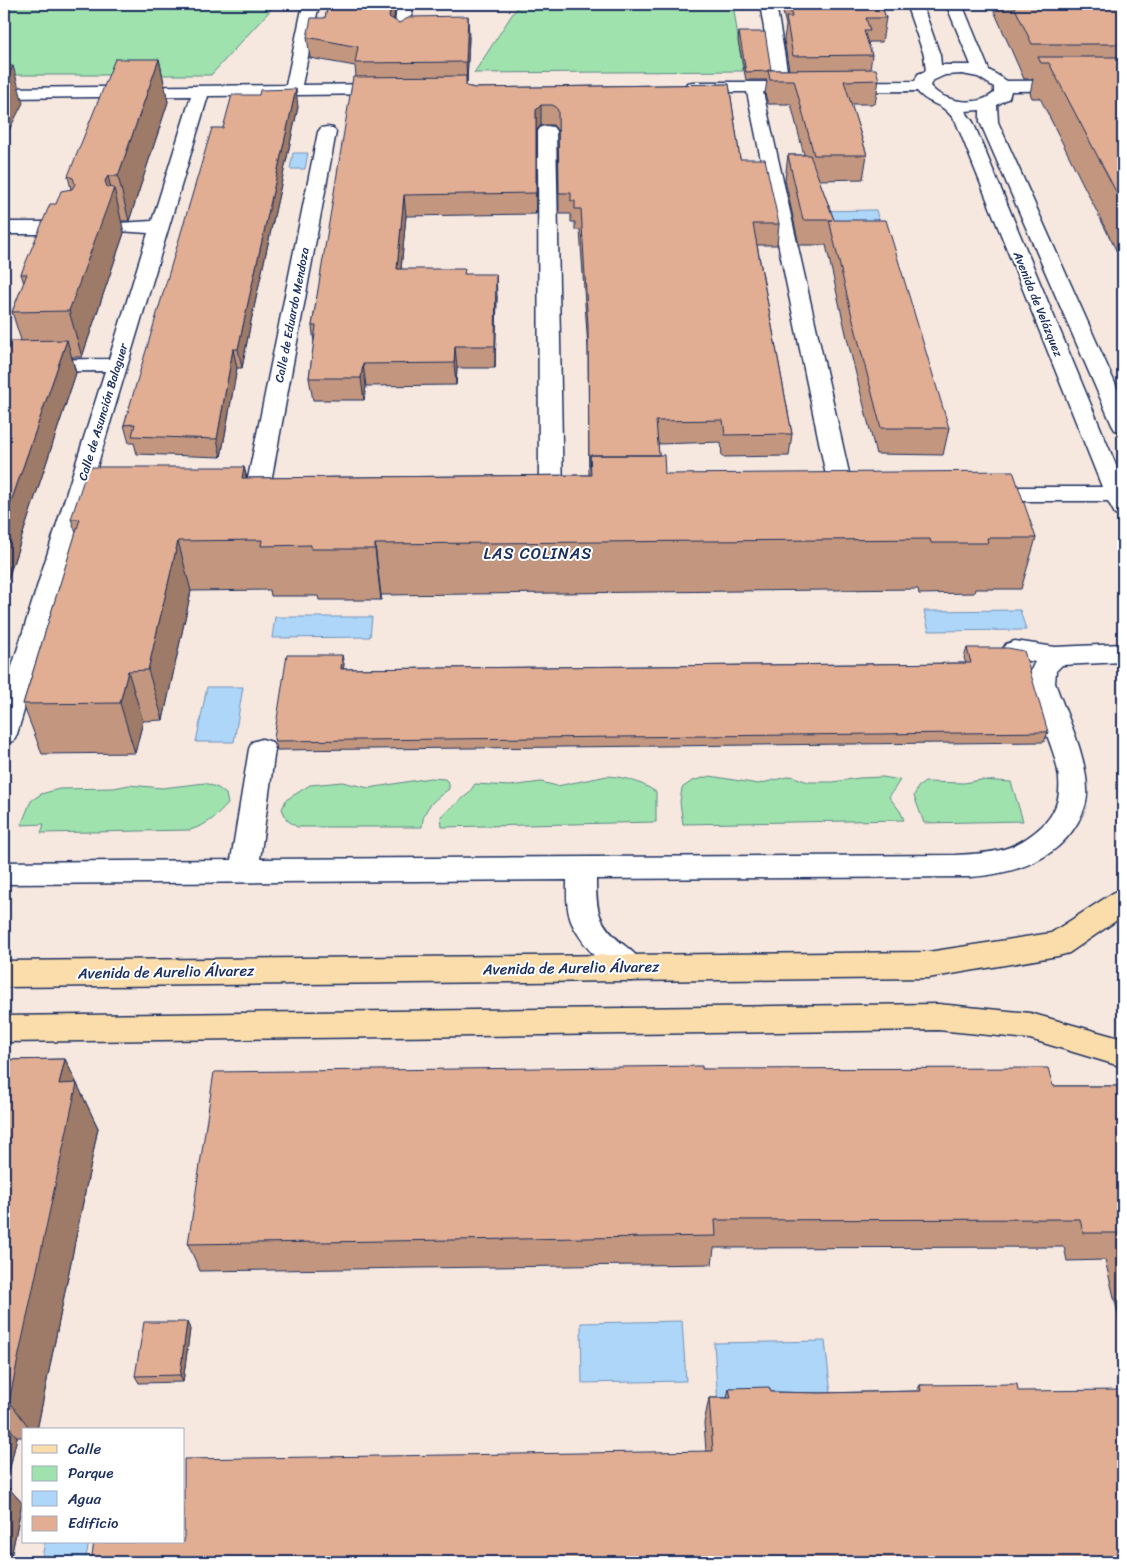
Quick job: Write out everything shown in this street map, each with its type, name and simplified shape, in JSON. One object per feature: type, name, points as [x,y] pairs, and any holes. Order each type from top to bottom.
[{"type":"main road","name":"Avenida de Aurelio Álvarez","points":[[4,974],[928,965],[1058,944],[1123,901]]},
{"type":"main road","points":[[4,1030],[938,1017],[1030,1026],[1123,1052]]},
{"type":"street","points":[[293,90],[311,4]]},
{"type":"street","points":[[402,37],[405,4]]},
{"type":"street","points":[[768,4],[782,86]]},
{"type":"street","points":[[914,4],[932,55],[934,72]]},
{"type":"street","points":[[954,4],[982,73]]},
{"type":"street","points":[[962,69],[982,73],[995,79],[1004,90],[1000,98],[989,103],[969,106],[948,103],[930,96],[922,86],[924,78],[934,72],[962,69]]},
{"type":"street","points":[[1002,86],[1123,85]]},
{"type":"street","points":[[676,87],[922,86]]},
{"type":"street","points":[[754,87],[842,495]]},
{"type":"street","points":[[4,93],[401,89]]},
{"type":"street","name":"Calle de Asunción Balaguer","points":[[4,734],[201,90]]},
{"type":"street","name":"Avenida de Velázquez","points":[[948,103],[964,122],[1120,502]]},
{"type":"street","name":"Avenida de Velázquez","points":[[989,103],[989,122],[1123,425]]},
{"type":"street","points":[[547,131],[551,496]]},
{"type":"street","name":"Calle de Eduardo Mendoza","points":[[256,498],[328,132]]},
{"type":"street","points":[[126,228],[159,227]]},
{"type":"street","points":[[4,228],[76,228]]},
{"type":"street","points":[[4,366],[118,365]]},
{"type":"street","points":[[960,494],[1120,502]]},
{"type":"street","points":[[76,498],[101,498]]},
{"type":"street","points":[[1015,650],[1054,656],[1123,653]]},
{"type":"street","points":[[4,872],[244,872],[955,866],[994,864],[1027,855],[1042,845],[1064,822],[1073,802],[1072,777],[1042,683],[1043,669],[1054,656]]},
{"type":"street","points":[[244,872],[262,748]]},
{"type":"street","points":[[582,868],[583,908],[588,927],[602,944],[630,968]]},
{"type":"green space","points":[[7,4],[276,4],[211,75],[4,75],[4,9]]},
{"type":"green space","points":[[519,4],[733,4],[743,71],[474,73]]},
{"type":"green space","points":[[607,776],[633,781],[645,785],[656,792],[656,822],[442,827],[441,816],[468,794],[475,784],[510,786],[541,782],[557,786]]},
{"type":"green space","points":[[710,776],[758,784],[791,776],[808,782],[833,782],[883,777],[900,780],[889,797],[900,811],[904,820],[683,824],[680,802],[682,788],[692,781]]},
{"type":"green space","points":[[430,778],[445,779],[449,783],[449,789],[434,801],[427,810],[422,827],[297,827],[287,820],[282,809],[286,800],[310,785],[342,782],[369,788]]},
{"type":"green space","points":[[981,780],[1011,782],[1023,821],[924,823],[914,796],[918,787],[925,782],[964,783]]},
{"type":"green space","points":[[205,783],[218,788],[226,794],[228,804],[211,820],[190,830],[41,833],[44,824],[21,825],[31,801],[41,794],[59,789],[114,788],[129,785],[162,788]]},
{"type":"water","points":[[293,153],[308,153],[305,169],[290,169]]},
{"type":"water","points":[[876,210],[880,225],[845,226],[814,211]]},
{"type":"water","points":[[1020,610],[1026,630],[929,631],[924,611]]},
{"type":"water","points":[[275,617],[372,617],[370,637],[272,638]]},
{"type":"water","points":[[207,687],[243,687],[234,742],[196,742]]},
{"type":"water","points":[[682,1321],[686,1381],[582,1383],[581,1323]]},
{"type":"water","points":[[825,1341],[832,1403],[718,1404],[714,1343]]},
{"type":"water","points":[[45,1544],[89,1544],[85,1562],[41,1562]]},
{"type":"building","points":[[328,4],[391,4],[389,17],[399,23],[410,17],[468,16],[466,62],[355,63],[358,47],[307,37],[311,18],[325,18]]},
{"type":"building","points":[[789,4],[881,4],[886,18],[866,18],[870,31],[864,31],[872,55],[793,56],[786,17],[792,17]]},
{"type":"building","points":[[1013,4],[1123,4],[1123,44],[1032,44]]},
{"type":"building","points":[[739,32],[765,32],[771,70],[746,72]]},
{"type":"building","points":[[1038,57],[1123,57],[1123,205],[1049,63],[1041,63]]},
{"type":"building","points":[[115,59],[159,59],[118,176],[108,176],[105,181],[107,187],[114,188],[69,311],[12,312],[27,274],[21,274],[50,204],[56,204],[61,191],[72,189],[75,184],[73,178],[68,176]]},
{"type":"building","points":[[4,66],[13,66],[4,83]]},
{"type":"building","points":[[876,69],[879,80],[844,81],[867,155],[814,155],[794,80],[770,80],[768,70]]},
{"type":"building","points":[[466,76],[466,86],[475,88],[729,84],[740,159],[765,159],[779,224],[753,224],[792,434],[725,435],[723,420],[656,421],[659,455],[590,455],[589,465],[588,326],[581,209],[575,209],[575,201],[571,201],[571,193],[559,193],[558,110],[553,105],[541,105],[536,110],[536,193],[404,195],[397,269],[465,269],[464,274],[496,274],[495,346],[455,346],[454,363],[363,364],[361,378],[309,378],[316,326],[312,326],[353,77]]},
{"type":"building","points":[[296,89],[238,349],[233,349],[217,439],[132,436],[135,424],[124,425],[212,128],[223,128],[232,95],[259,95],[260,90]]},
{"type":"building","points":[[788,155],[810,155],[834,220],[886,220],[949,428],[881,428],[829,220],[803,220]]},
{"type":"building","points":[[67,340],[4,522],[4,354],[10,341]]},
{"type":"building","points":[[590,455],[664,455],[665,474],[1013,471],[1036,538],[987,538],[988,543],[931,543],[930,539],[375,544],[375,549],[311,549],[311,545],[261,546],[262,540],[178,541],[148,670],[128,671],[120,703],[23,704],[80,519],[71,519],[88,467],[244,467],[242,478],[591,475]]},
{"type":"building","points":[[967,648],[1008,648],[1024,651],[1048,732],[275,741],[274,738],[287,655],[342,655],[341,669],[971,663]]},
{"type":"building","points":[[65,1059],[59,1084],[77,1083],[9,1401],[4,1401],[4,1060]]},
{"type":"building","points":[[702,1066],[702,1069],[1048,1068],[1053,1086],[1123,1086],[1123,1237],[1122,1233],[1083,1233],[1080,1219],[715,1220],[716,1236],[188,1244],[214,1072]]},
{"type":"building","points":[[144,1322],[187,1322],[180,1375],[135,1376]]},
{"type":"building","points":[[1017,1384],[1018,1391],[1123,1390],[1123,1562],[91,1562],[94,1544],[185,1544],[185,1459],[713,1451],[709,1398],[731,1398],[729,1388],[769,1387],[771,1392],[820,1393],[921,1391],[920,1385]]},
{"type":"district","name":"LAS COLINAS","points":[[538,553]]}]
